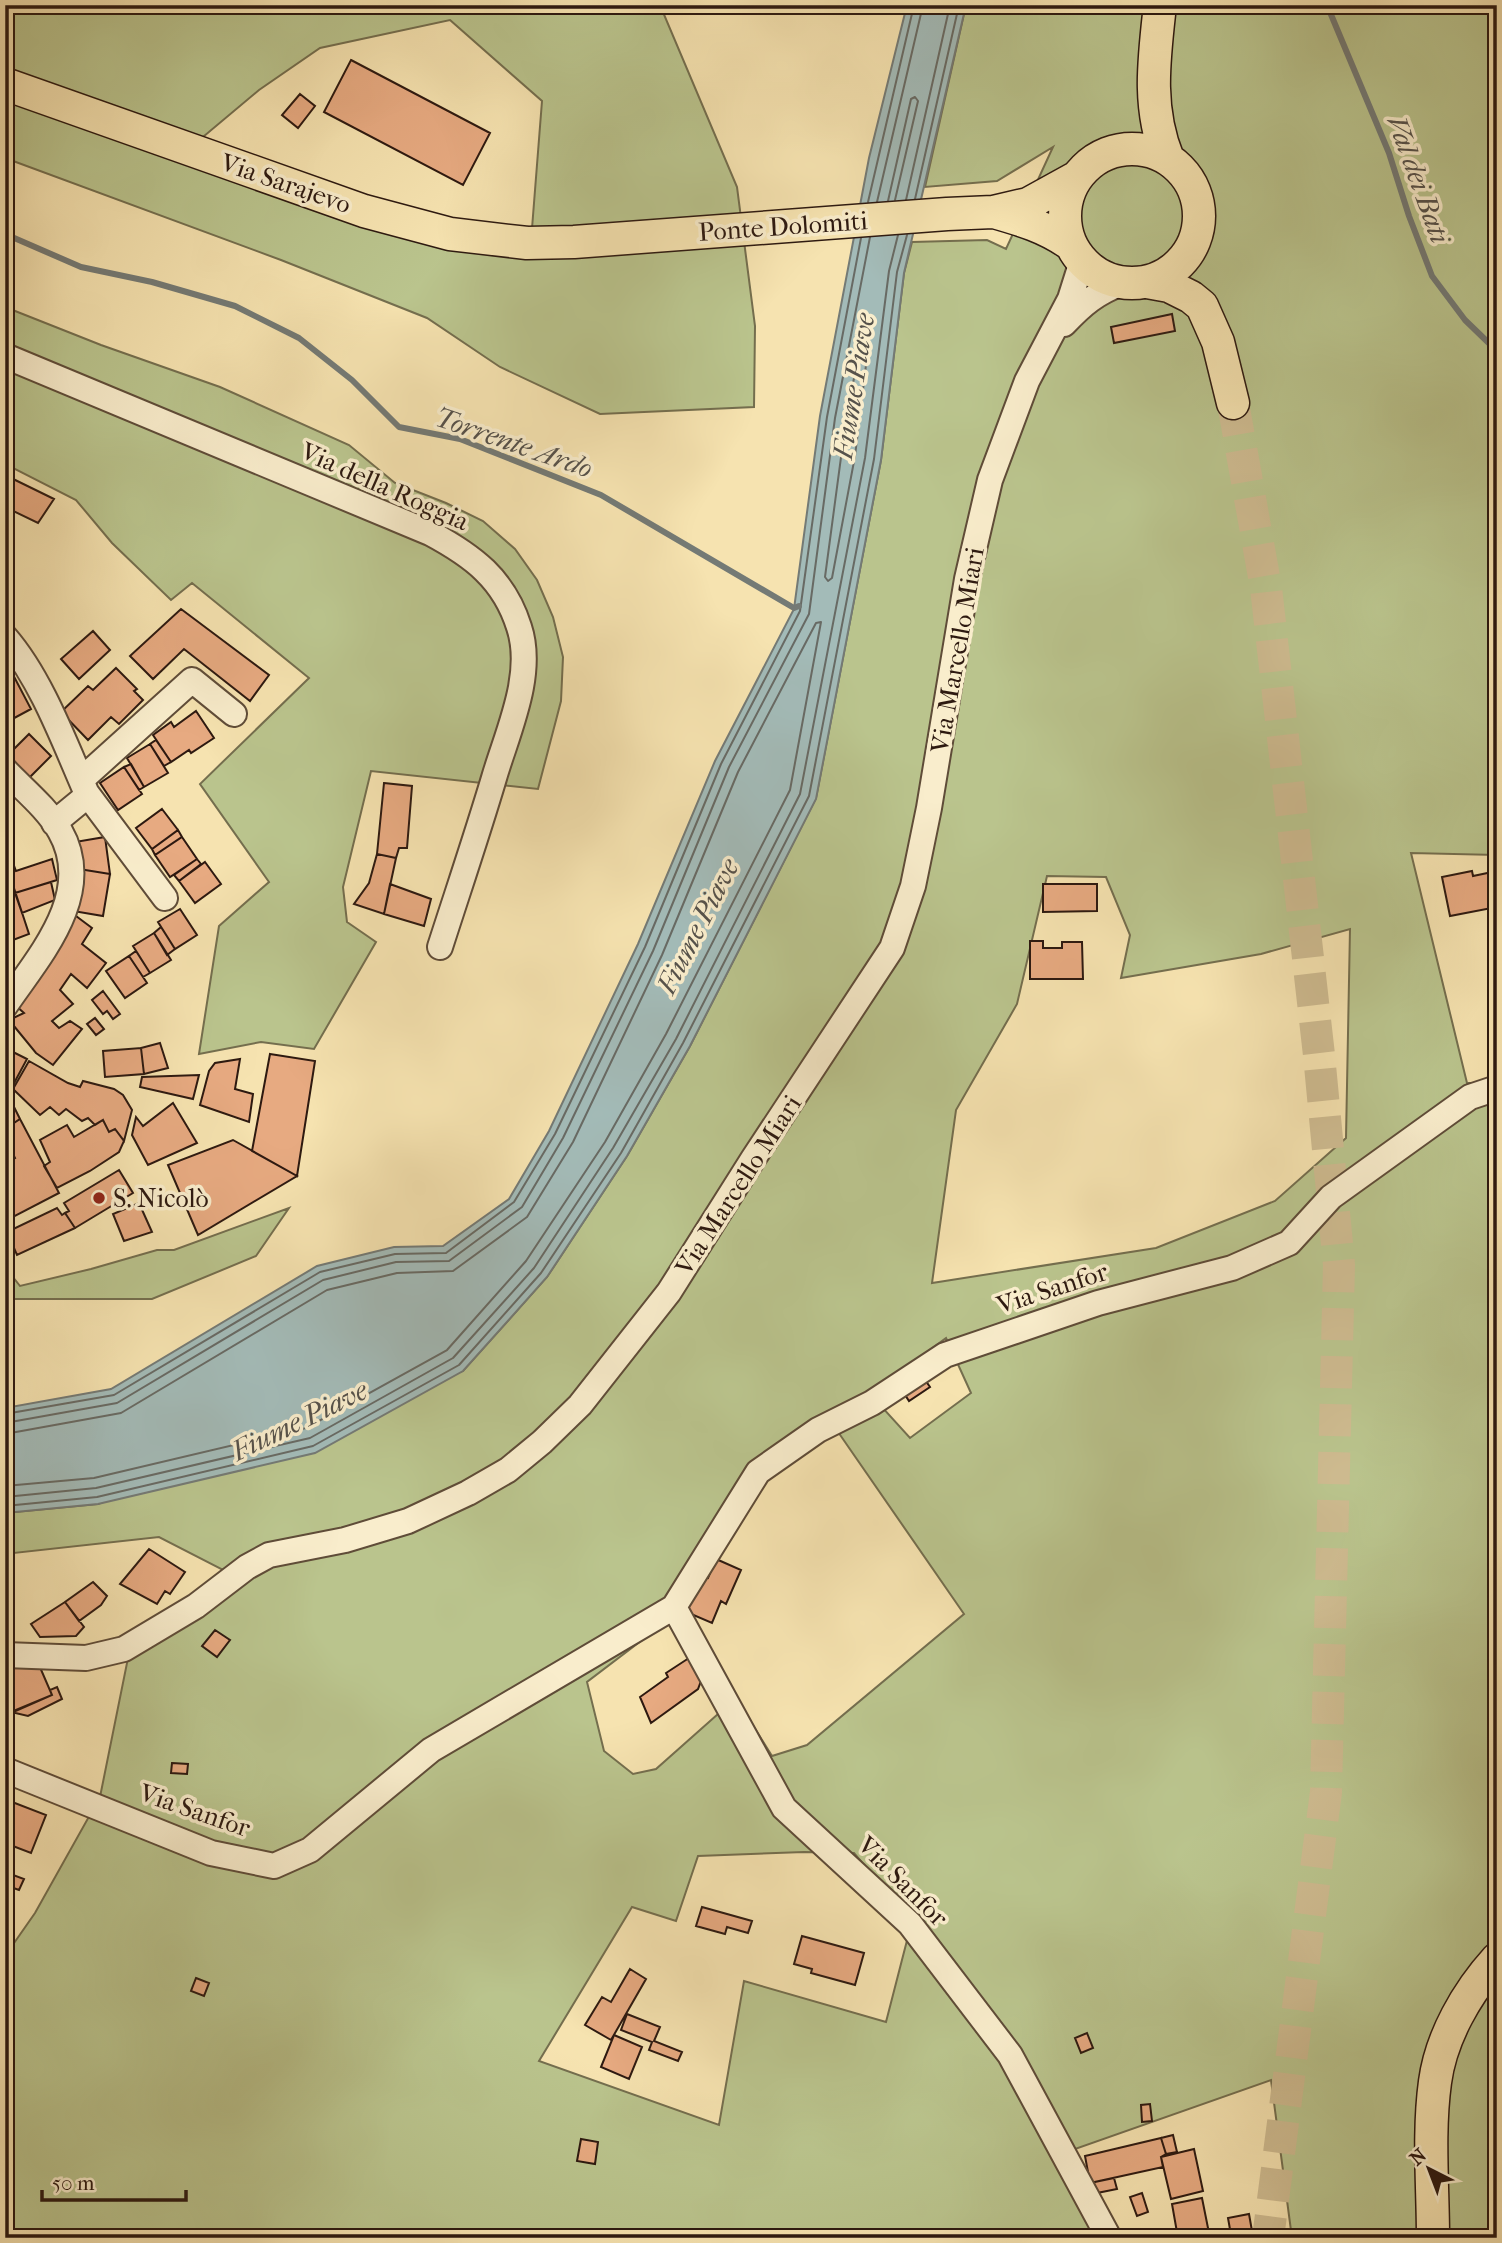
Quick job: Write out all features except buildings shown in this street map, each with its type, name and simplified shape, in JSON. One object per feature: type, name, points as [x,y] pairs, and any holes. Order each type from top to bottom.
[{"type":"main road","points":[[1160,5],[1152,74],[1159,137],[1168,159]]},
{"type":"main road","points":[[1116,150],[1152,74]]},
{"type":"main road","name":"Via Sarajevo","points":[[5,84],[364,211],[450,234],[527,243],[574,242]]},
{"type":"main road","points":[[1077,177],[1094,160],[1116,150],[1143,149],[1168,159],[1186,175],[1197,197],[1199,222],[1193,246],[1211,325]]},
{"type":"main road","name":"Ponte Dolomiti","points":[[574,242],[993,212],[1028,204],[1077,177]]},
{"type":"main road","name":"Via Marcello Miari","points":[[1076,252],[1065,221],[1067,198],[1077,177]]},
{"type":"main road","name":"Ponte Dolomiti","points":[[993,212],[1051,230],[1076,252]]},
{"type":"main road","name":"Via Marcello Miari","points":[[1135,282],[1163,275],[1178,265],[1193,246]]},
{"type":"main road","points":[[1076,252],[1101,276],[1169,286],[1202,306],[1224,359],[1233,403]]},
{"type":"main road","points":[[1433,2238],[1435,2080],[1455,2021],[1470,1994],[1497,1959]]},
{"type":"street","name":"Via Marcello Miari","points":[[5,1655],[86,1658],[124,1649],[197,1606],[247,1567],[269,1555],[345,1539],[408,1521],[468,1493],[508,1470],[542,1443],[580,1405],[661,1303],[892,948],[916,873],[967,579],[990,480],[1027,382],[1070,299],[1076,252]]},
{"type":"street","name":"Via Marcello Miari","points":[[1052,337],[1082,305],[1101,291],[1135,282]]},
{"type":"street","name":"Via della Roggia","points":[[5,356],[430,533],[464,552],[490,575],[509,600],[520,629],[524,660],[520,692],[440,947]]},
{"type":"street","points":[[5,637],[15,648],[50,709],[84,788],[165,898]]},
{"type":"street","points":[[54,823],[84,788],[192,680],[234,714]]},
{"type":"street","points":[[5,770],[54,823],[66,843],[70,860],[69,898],[56,930],[7,998]]},
{"type":"street","name":"Via Sanfor","points":[[5,1770],[211,1853],[274,1866],[310,1850],[431,1750],[674,1607],[758,1472],[818,1430],[872,1404],[944,1354],[1098,1303],[1232,1268],[1289,1243],[1331,1197],[1470,1097],[1497,1088]]},
{"type":"street","name":"Via Sanfor","points":[[674,1607],[784,1808],[910,1924],[1010,2055],[1109,2238]]},
{"type":"green space","points":[[5,5],[660,5],[737,187],[755,326],[754,407],[600,414],[500,367],[427,318],[281,260],[5,158]],"holes":[[[450,20],[542,101],[530,254],[185,152],[259,90],[320,48]]]},
{"type":"green space","points":[[966,5],[1497,5],[1497,855],[1411,853],[1467,1083],[1497,1083],[1497,2238],[1292,2238],[1271,2080],[1072,2150],[1116,2238],[5,2238],[5,1956],[35,1913],[100,1797],[129,1653],[239,1578],[159,1537],[5,1554],[5,1513],[98,1504],[463,1371],[547,1277],[627,1156],[690,1046],[816,798],[881,460],[904,273],[912,242],[987,240],[1006,249],[1053,147],[997,181],[925,187]],"holes":[[[1047,876],[1106,877],[1130,935],[1121,978],[1261,954],[1350,929],[1346,1138],[1275,1201],[1156,1248],[932,1283],[956,1110],[1017,1004]],[[946,1338],[971,1393],[910,1438],[870,1394]],[[827,1416],[964,1614],[807,1745],[772,1756],[736,1698],[656,1769],[633,1774],[604,1751],[587,1682],[671,1618],[757,1462]],[[854,1853],[912,1921],[886,2022],[744,1981],[719,2125],[539,2061],[632,1907],[676,1921],[698,1856]]]},
{"type":"green space","points":[[5,307],[101,345],[220,387],[349,445],[395,483],[483,521],[515,549],[537,580],[553,617],[563,657],[561,701],[538,789],[371,771],[343,887],[347,922],[376,942],[314,1049],[261,1042],[199,1054],[219,926],[269,882],[200,784],[309,678],[192,583],[171,600],[112,543],[76,500],[5,464]]},
{"type":"green space","points":[[289,1208],[256,1256],[152,1299],[5,1299],[5,1267],[20,1286],[157,1250],[174,1250]]},
{"type":"water","name":"Fiume Piave","points":[[907,5],[966,5],[904,273],[881,460],[816,799],[690,1046],[627,1156],[547,1277],[463,1371],[315,1453],[98,1504],[5,1513],[5,1408],[111,1389],[317,1266],[394,1247],[443,1246],[509,1199],[549,1131],[638,944],[715,761],[794,609],[820,416],[869,158]]},
{"type":"waterway","name":"Val dei Bati","points":[[1327,5],[1389,153],[1432,276],[1465,320],[1497,351]]},
{"type":"waterway","name":"Torrente Ardo","points":[[5,234],[81,267],[152,282],[235,306],[299,338],[352,380],[399,427],[460,439],[601,495],[794,608],[799,606]]},
{"type":"tunnel","points":[[1233,403],[1266,588],[1319,1055],[1339,1265],[1326,1792],[1268,2238]]},
{"type":"place","name":"S. Nicolò","points":[[99,1198]]}]
